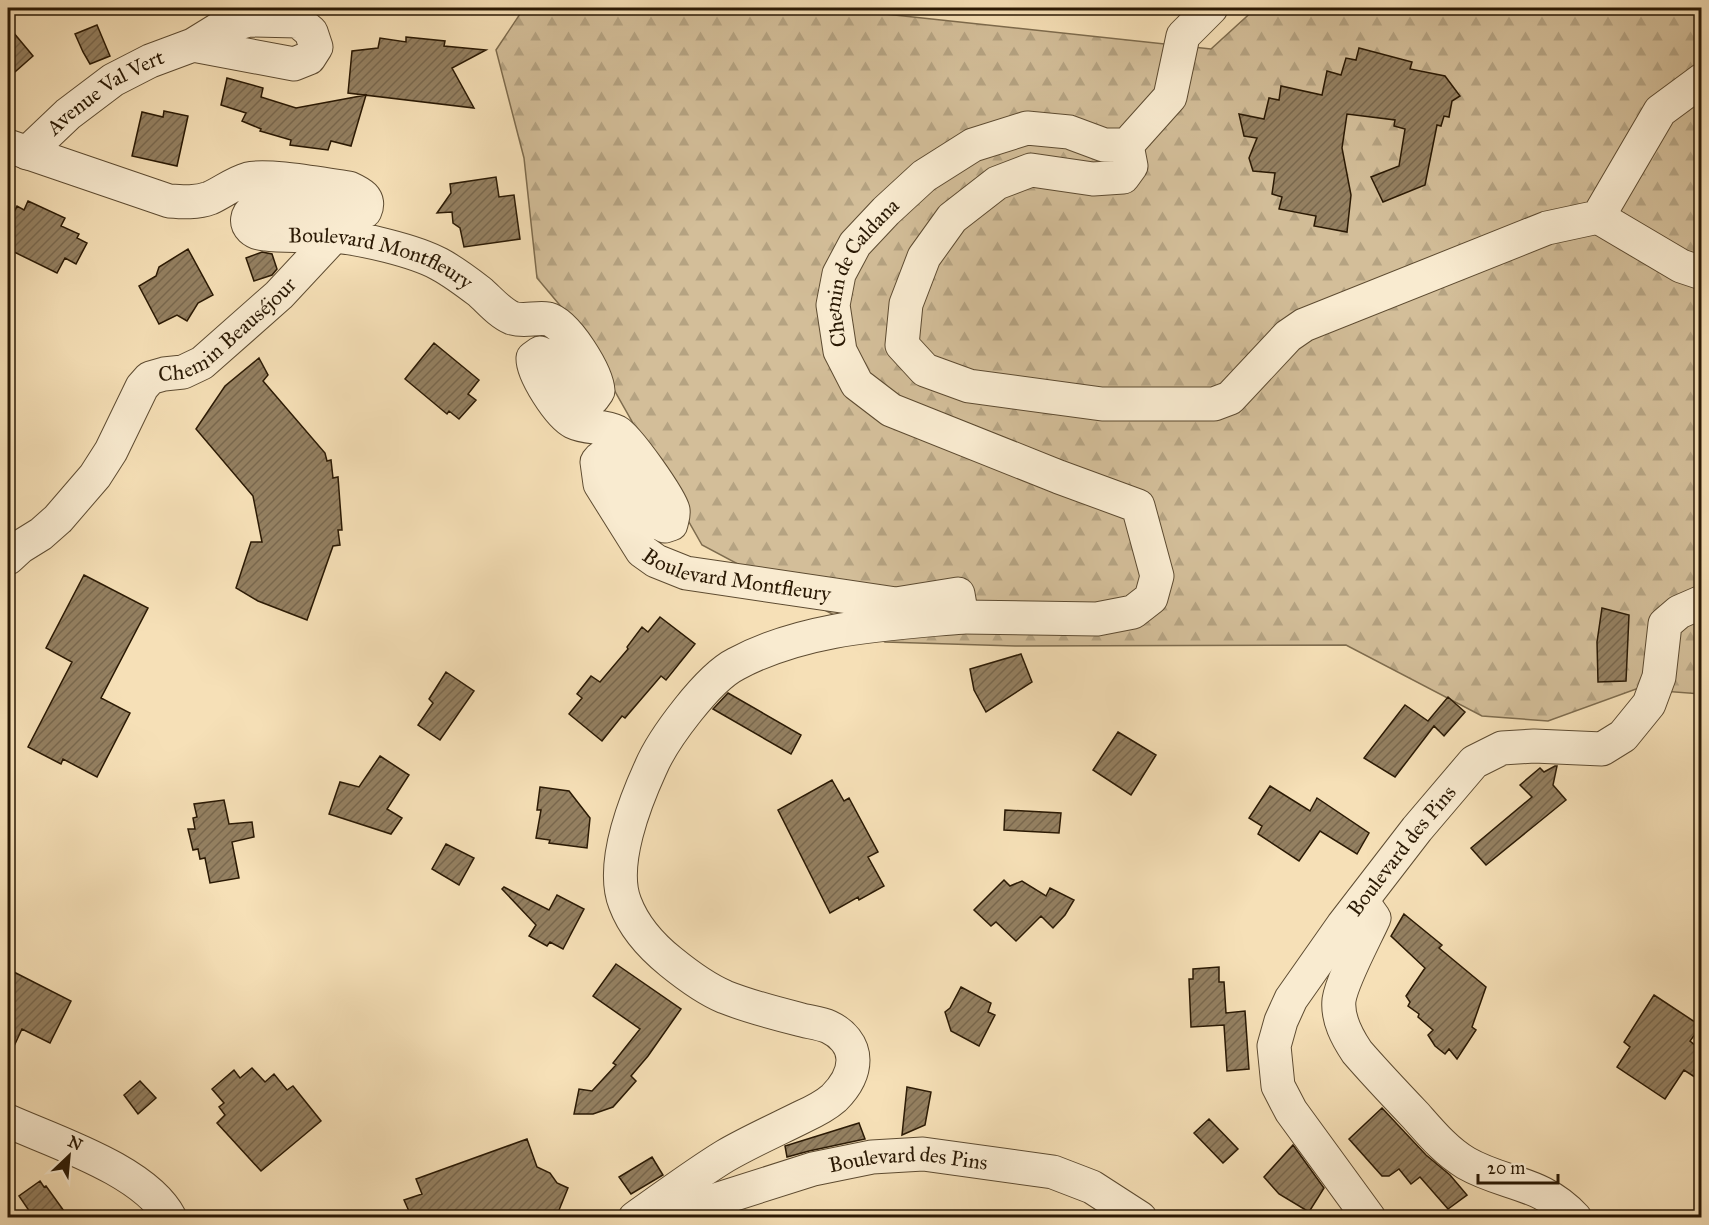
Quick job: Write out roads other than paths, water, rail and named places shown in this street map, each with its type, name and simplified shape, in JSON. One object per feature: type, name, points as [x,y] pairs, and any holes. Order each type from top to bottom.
[{"type":"street","points":[[1211,8],[1183,36],[1170,97],[1127,145],[1131,166],[1123,177],[1093,179],[1031,170],[997,183],[952,218],[924,257],[906,304],[902,345],[925,370],[969,386],[1102,404],[1214,404],[1230,398],[1288,336],[1304,325],[1547,228],[1598,217],[1681,266],[1701,273]]},
{"type":"street","name":"Avenue Val Vert","points":[[17,149],[113,80],[150,61],[193,45]]},
{"type":"street","points":[[1598,217],[1660,111],[1701,80]]},
{"type":"street","name":"Chemin de Caldana","points":[[962,617],[1097,619],[1133,612],[1151,598],[1157,576],[1138,506],[1048,473],[891,410],[857,384],[840,351],[832,306],[839,274],[855,244],[886,211],[924,176],[973,146],[1027,128],[1069,132],[1104,146],[1127,145]]},
{"type":"street","name":"Boulevard Montfleury","points":[[17,149],[169,201],[191,202],[209,198],[235,184],[249,179],[264,178],[349,188],[358,192],[366,198],[368,205],[365,211],[358,213],[270,204],[253,208],[248,219],[252,229],[263,234],[334,236],[379,245],[435,262],[459,276],[512,318],[527,321],[545,318],[561,326],[597,380],[598,391],[593,398],[584,400],[577,396],[555,362],[540,353],[533,358],[532,364],[536,374],[561,413],[571,421],[586,427],[617,432],[627,439],[665,495],[673,516],[670,524],[665,526],[655,521],[646,512],[612,458],[606,455],[597,462],[600,484],[642,551],[656,561],[686,573],[896,604],[958,594],[962,617],[835,631],[785,642],[755,653],[730,667],[711,683],[675,729],[652,764],[626,835],[621,862],[624,901],[638,928],[657,951],[689,976],[724,996],[770,1012],[827,1026],[840,1033],[851,1045],[853,1059],[851,1074],[834,1099],[725,1156],[635,1218]]},
{"type":"street","name":"Chemin Beauséjour","points":[[8,558],[58,519],[95,476],[111,452],[142,387],[150,378],[183,372],[202,363],[223,347],[279,295],[334,236]]},
{"type":"street","name":"Boulevard des Pins","points":[[1369,1218],[1291,1111],[1278,1086],[1274,1046],[1281,1021],[1291,999],[1343,925],[1417,829],[1474,762],[1502,748],[1534,746],[1602,749],[1623,736],[1649,704],[1659,677],[1665,624],[1679,612],[1701,602]]},
{"type":"street","points":[[1362,901],[1374,918],[1339,1000],[1341,1018],[1347,1036],[1357,1053],[1446,1148],[1465,1162],[1486,1173],[1525,1184],[1542,1193],[1564,1206],[1575,1218]]},
{"type":"street","points":[[8,1121],[125,1173],[146,1189],[164,1207],[170,1218]]},
{"type":"street","name":"Boulevard des Pins","points":[[674,1218],[703,1204],[813,1169],[872,1157],[923,1154],[1053,1172],[1092,1187],[1140,1218]]}]
